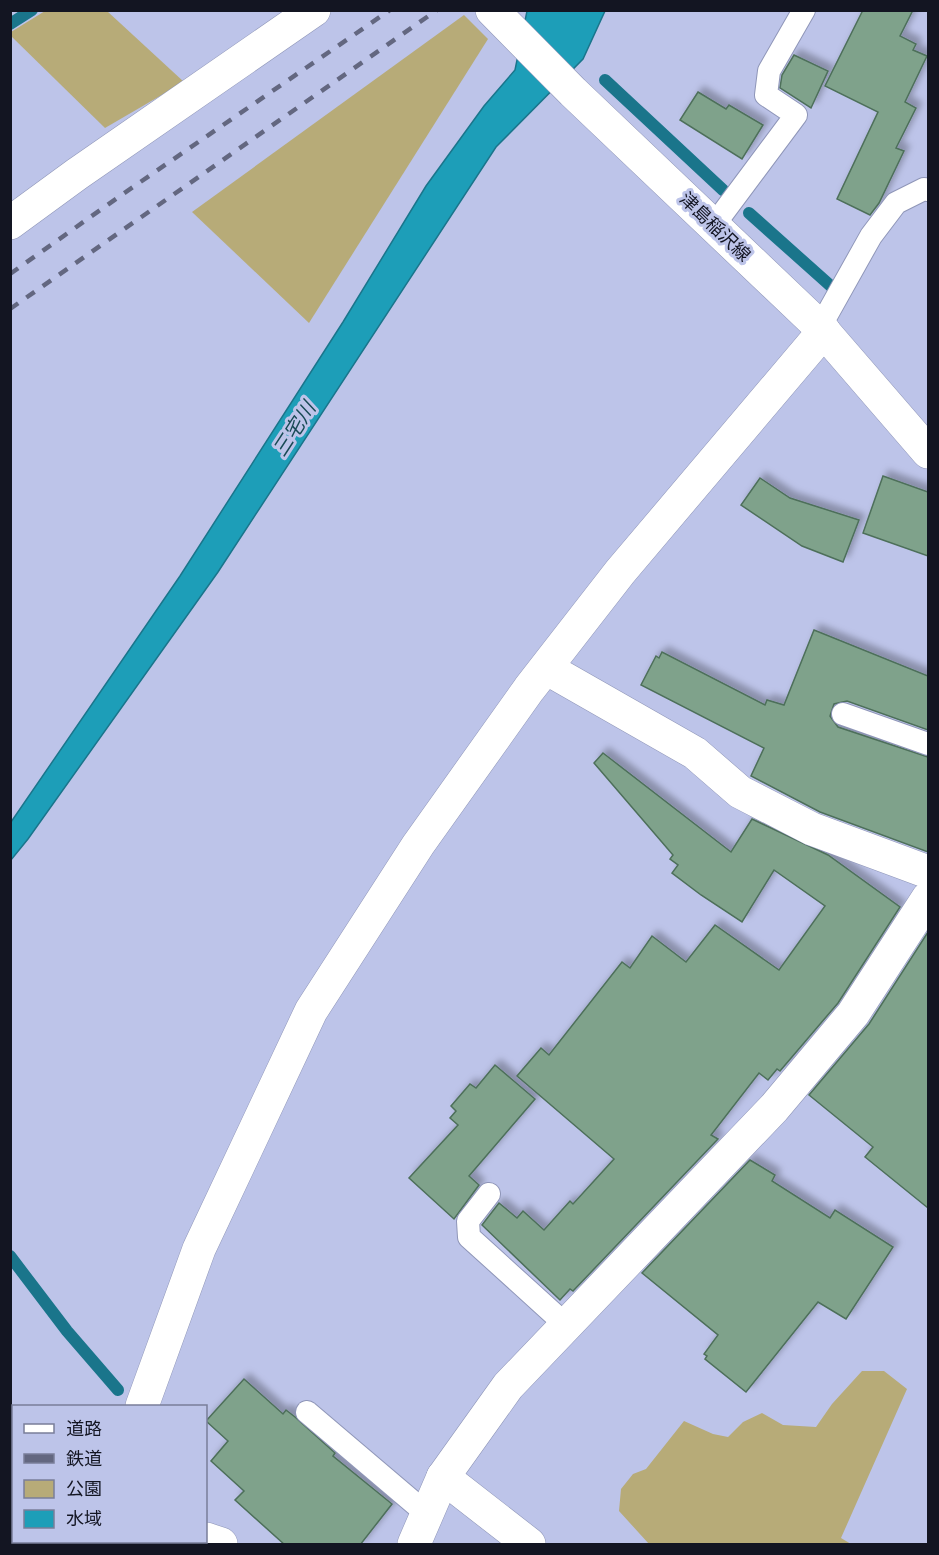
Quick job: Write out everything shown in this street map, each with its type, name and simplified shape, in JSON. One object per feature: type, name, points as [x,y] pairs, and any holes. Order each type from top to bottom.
[{"type":"street","points":[[10,224],[77,174],[314,10]]},
{"type":"street","name":"津島稲沢線","points":[[502,20],[573,92],[822,329],[928,452]]},
{"type":"street","points":[[143,1405],[200,1248],[311,1011],[418,845],[546,669],[620,572],[822,329]]},
{"type":"street","points":[[546,669],[695,753],[740,792],[812,829],[928,872]]},
{"type":"street","points":[[414,1545],[443,1477],[508,1386],[774,1107],[852,1014],[928,898]]},
{"type":"street","points":[[443,1477],[529,1545]]},
{"type":"street","points":[[207,1539],[221,1545]]},
{"type":"lane","points":[[714,225],[796,115],[766,95],[769,71],[804,10]]},
{"type":"lane","points":[[822,329],[871,236],[896,203],[924,189],[928,190]]},
{"type":"lane","points":[[843,714],[928,744]]},
{"type":"lane","points":[[489,1194],[468,1221],[469,1237],[566,1325]]},
{"type":"lane","points":[[307,1412],[427,1514]]},
{"type":"green space","points":[[45,11],[107,11],[184,82],[105,128],[11,36],[11,32]]},
{"type":"green space","points":[[464,15],[488,39],[309,323],[192,212]]},
{"type":"green space","points":[[862,1371],[884,1371],[907,1389],[841,1538],[851,1544],[649,1544],[619,1511],[621,1489],[633,1474],[646,1469],[684,1421],[713,1434],[728,1437],[743,1422],[762,1413],[783,1425],[816,1427],[832,1404]]},
{"type":"water","name":"三宅川","points":[[527,11],[605,11],[583,59],[496,147],[218,572],[11,860],[11,822],[180,576],[343,322],[426,186],[484,106],[515,70]]},
{"type":"building","points":[[863,10],[913,10],[900,36],[916,44],[913,50],[927,56],[905,102],[916,108],[896,148],[904,151],[879,203],[870,215],[837,199],[878,112],[825,86]]},
{"type":"building","points":[[794,55],[828,71],[811,108],[780,88],[782,75]]},
{"type":"building","points":[[698,92],[726,109],[729,105],[763,125],[742,159],[680,120]]},
{"type":"building","points":[[883,476],[928,492],[928,556],[863,533]]},
{"type":"building","points":[[760,478],[790,498],[859,520],[843,562],[802,546],[741,505]]},
{"type":"building","points":[[814,630],[928,676],[928,730],[847,701],[834,704],[830,716],[838,727],[928,757],[928,852],[820,812],[751,776],[764,748],[641,685],[656,656],[659,658],[662,652],[765,705],[767,700],[784,705]]},
{"type":"building","points":[[603,753],[731,852],[752,819],[828,855],[900,907],[838,1003],[780,1071],[777,1069],[768,1080],[759,1073],[711,1135],[718,1139],[573,1291],[570,1289],[560,1300],[482,1225],[499,1203],[517,1218],[523,1211],[544,1230],[570,1201],[573,1204],[614,1159],[517,1076],[541,1048],[549,1055],[622,962],[630,968],[652,936],[686,962],[715,925],[779,970],[825,906],[774,870],[742,922],[701,895],[672,873],[678,865],[670,859],[673,855],[594,763]]},
{"type":"building","points":[[928,932],[928,1208],[865,1157],[873,1147],[809,1095],[869,1024]]},
{"type":"building","points":[[495,1065],[535,1099],[469,1176],[479,1185],[454,1219],[409,1178],[458,1125],[450,1118],[456,1111],[451,1106],[470,1084],[476,1088]]},
{"type":"building","points":[[750,1160],[775,1175],[772,1181],[830,1218],[835,1210],[893,1247],[846,1319],[818,1302],[746,1392],[705,1359],[707,1356],[704,1354],[718,1335],[642,1273]]},
{"type":"building","points":[[244,1379],[283,1414],[286,1410],[295,1417],[335,1453],[333,1456],[392,1504],[360,1545],[285,1545],[235,1500],[244,1491],[211,1461],[228,1441],[207,1420]]},
{"type":"waterway","points":[[10,24],[32,10]]},
{"type":"waterway","points":[[605,80],[723,190]]},
{"type":"waterway","points":[[749,213],[833,288]]},
{"type":"waterway","points":[[10,1256],[67,1331],[118,1390]]},
{"type":"railway","points":[[10,274],[390,10]]},
{"type":"railway","points":[[10,309],[437,10]]}]
